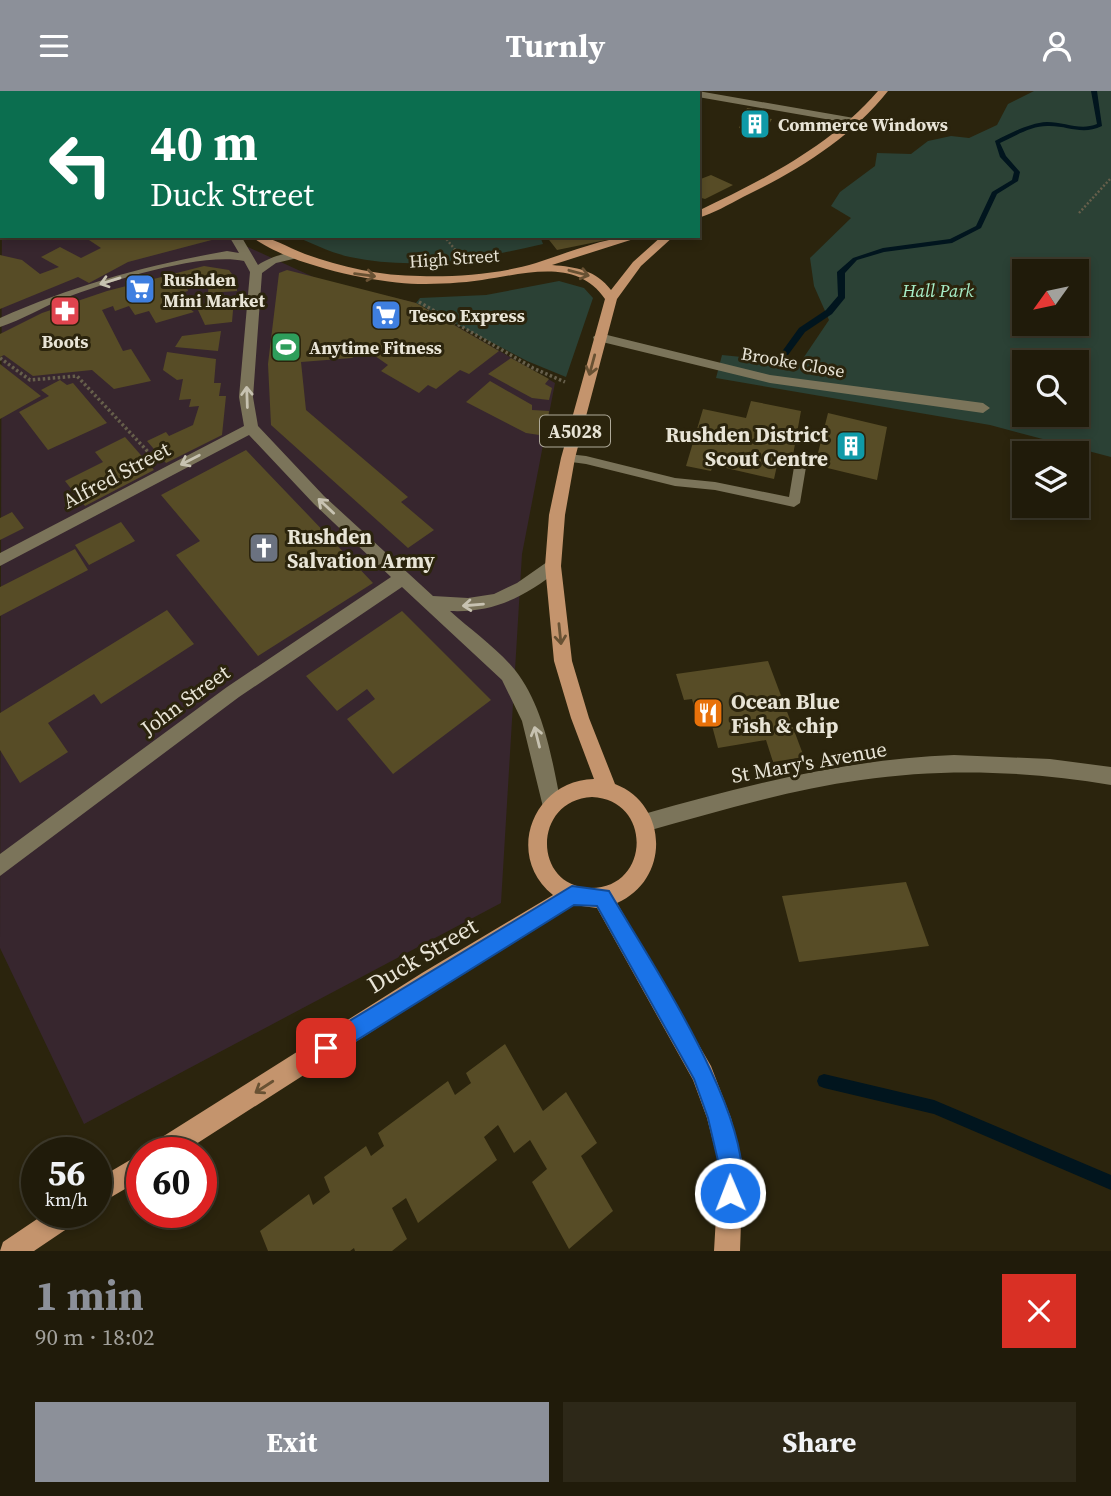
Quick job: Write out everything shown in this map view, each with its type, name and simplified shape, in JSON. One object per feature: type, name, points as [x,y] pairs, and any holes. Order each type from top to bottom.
[{"type":"main road","points":[[700,214],[799,162],[854,121],[883,91]]},
{"type":"main road","name":"High Street","points":[[260,238],[300,256],[352,273],[418,280],[479,277],[536,267]]},
{"type":"main road","points":[[536,267],[631,238]]},
{"type":"main road","name":"A5028","points":[[608,791],[580,718],[563,661],[553,566],[557,515],[584,391],[611,299],[635,267],[667,238]]},
{"type":"main road","points":[[536,267],[587,274],[602,283],[611,299]]},
{"type":"main road","points":[[591,788],[608,791],[628,802],[644,823],[648,841],[647,856],[639,873],[624,889],[602,897],[572,895],[551,879],[541,866],[536,851],[536,834],[542,815],[551,804],[574,790],[591,788]]},
{"type":"main road","name":"Duck Street","points":[[185,1137],[430,981],[572,895]]},
{"type":"main road","points":[[602,897],[703,1074],[719,1118],[731,1165],[727,1251]]},
{"type":"main road","points":[[12,1251],[46,1228]]},
{"type":"street","points":[[700,94],[854,121]]},
{"type":"street","points":[[236,238],[256,272],[246,397],[251,428],[319,500],[508,675],[524,700],[537,732],[551,804]]},
{"type":"street","points":[[0,323],[60,296],[156,268],[227,254],[248,258]]},
{"type":"street","points":[[256,272],[273,260],[300,256]]},
{"type":"street","name":"Brooke Close","points":[[599,337],[770,379],[983,408]]},
{"type":"street","name":"Alfred Street","points":[[0,560],[251,428]]},
{"type":"street","points":[[430,602],[467,607],[499,602],[523,589],[553,566]]},
{"type":"street","name":"John Street","points":[[0,866],[233,692],[402,578]]},
{"type":"street","name":"St Mary's Avenue","points":[[644,823],[736,797],[862,771],[988,764],[1111,776]]},
{"type":"lane","points":[[568,458],[675,482],[715,486],[794,502],[800,467]]},
{"type":"path","points":[[1079,213],[1111,178]]},
{"type":"path","points":[[418,302],[533,367],[584,391]]},
{"type":"path","points":[[0,358],[30,380],[77,376],[166,472]]},
{"type":"shaded area","points":[[2,238],[228,238],[320,280],[416,303],[555,383],[522,554],[501,903],[84,1124],[0,948]]},
{"type":"green space","name":"Hall Park","points":[[1034,91],[1111,91],[1111,457],[1089,451],[1089,441],[1050,441],[990,425],[716,378],[722,355],[800,363],[829,320],[814,286],[810,258],[851,218],[831,206],[840,192],[875,166],[877,153],[911,154],[928,141],[951,136],[969,138],[997,125],[1008,104]]},
{"type":"green space","points":[[299,238],[541,238],[543,244],[471,258],[423,263],[374,261],[329,250]]},
{"type":"green space","points":[[559,281],[584,288],[593,298],[566,377],[527,361],[416,303],[420,298],[486,295]]},
{"type":"building","name":"Commerce Windows","points":[[747,108],[769,112],[764,118],[772,119],[764,133],[739,128]]},
{"type":"building","points":[[711,175],[733,185],[705,199],[700,198],[700,179]]},
{"type":"building","points":[[86,238],[219,238],[128,262],[89,283],[78,277],[0,309],[0,255],[22,260],[40,274],[59,267],[41,257],[60,247],[81,258],[101,248]]},
{"type":"building","points":[[548,238],[611,239],[557,250]]},
{"type":"building","points":[[204,266],[229,270],[237,281],[237,291],[208,293],[209,281],[186,285],[188,291],[171,295],[194,312],[156,323],[149,311],[135,315],[129,306],[115,311],[113,306],[102,310],[123,351],[131,349],[151,381],[114,389],[92,370],[33,376],[4,355],[0,357],[0,334],[42,313],[107,291]]},
{"type":"building","points":[[287,270],[416,303],[499,351],[469,374],[460,370],[436,389],[428,385],[419,393],[381,371],[388,365],[365,349],[352,358],[301,362],[306,410],[408,497],[401,502],[434,530],[408,548],[271,425],[268,364],[279,273]]},
{"type":"building","points":[[234,299],[232,322],[205,325],[198,310],[205,309],[207,301]]},
{"type":"building","points":[[221,331],[218,351],[175,347],[182,336]]},
{"type":"building","points":[[167,352],[216,359],[214,383],[221,383],[219,396],[226,396],[222,435],[166,463],[147,441],[166,432],[169,436],[193,425],[199,406],[189,407],[191,399],[179,400],[183,379],[177,380],[163,370]]},
{"type":"building","points":[[511,358],[549,379],[545,384],[552,388],[549,400],[532,398],[488,374]]},
{"type":"building","points":[[0,364],[41,396],[0,419]]},
{"type":"building","points":[[60,380],[67,385],[73,383],[107,423],[48,450],[19,412],[49,396],[41,390]]},
{"type":"building","points":[[490,381],[532,405],[532,410],[549,411],[546,436],[526,433],[466,402]]},
{"type":"building","points":[[751,401],[801,411],[793,455],[780,452],[774,479],[713,465],[711,471],[686,466],[703,409],[746,418]]},
{"type":"building","name":"Rushden District Scout Centre","points":[[828,413],[887,427],[877,480],[815,465]]},
{"type":"building","points":[[125,437],[154,470],[85,506],[65,481],[103,462],[95,452]]},
{"type":"building","name":"Rushden Salvation Army","points":[[246,450],[373,583],[258,656],[176,555],[200,541],[161,495]]},
{"type":"building","points":[[12,512],[24,528],[0,540],[0,518]]},
{"type":"building","points":[[121,522],[135,541],[89,565],[75,545]]},
{"type":"building","points":[[75,549],[88,570],[0,616],[0,587]]},
{"type":"building","points":[[167,610],[194,644],[101,704],[94,694],[48,723],[68,752],[20,783],[0,750],[0,713]]},
{"type":"building","points":[[402,611],[491,700],[393,774],[347,719],[375,699],[367,689],[337,711],[306,676]]},
{"type":"building","points":[[768,661],[804,757],[773,762],[766,740],[718,748],[711,722],[699,724],[692,699],[684,700],[676,674]]},
{"type":"building","points":[[906,882],[929,946],[799,962],[782,896]]},
{"type":"building","points":[[505,1044],[543,1111],[566,1092],[597,1143],[581,1156],[613,1211],[569,1249],[532,1182],[547,1169],[530,1140],[514,1153],[498,1125],[484,1137],[497,1160],[418,1223],[406,1198],[392,1208],[407,1239],[392,1251],[355,1251],[354,1248],[350,1251],[268,1251],[260,1231],[309,1194],[313,1205],[330,1192],[324,1177],[366,1146],[371,1156],[384,1146],[378,1133],[448,1081],[455,1095],[471,1083],[466,1073]]},
{"type":"waterway","points":[[785,353],[802,330],[829,312],[842,296],[841,272],[855,259],[883,250],[952,241],[979,227],[994,193],[1015,181],[1017,172],[1003,157],[997,142],[1045,124],[1079,129],[1100,125],[1094,91]]},
{"type":"waterway","points":[[824,1081],[934,1107],[1111,1183]]},
{"type":"place","name":"Commerce Windows","points":[[755,124]]},
{"type":"place","name":"Rushden Mini Market","points":[[140,289]]},
{"type":"place","name":"Boots","points":[[65,311]]},
{"type":"place","name":"Tesco Express","points":[[386,315]]},
{"type":"place","name":"Anytime Fitness","points":[[286,347]]},
{"type":"place","name":"Rushden District Scout Centre","points":[[851,446]]},
{"type":"place","name":"Rushden Salvation Army","points":[[264,548]]},
{"type":"place","name":"Ocean Blue Fish & chip","points":[[708,713]]},
{"type":"route","points":[[326,1048],[572,895],[602,897],[703,1074],[719,1118],[731,1165],[730,1193]]}]
